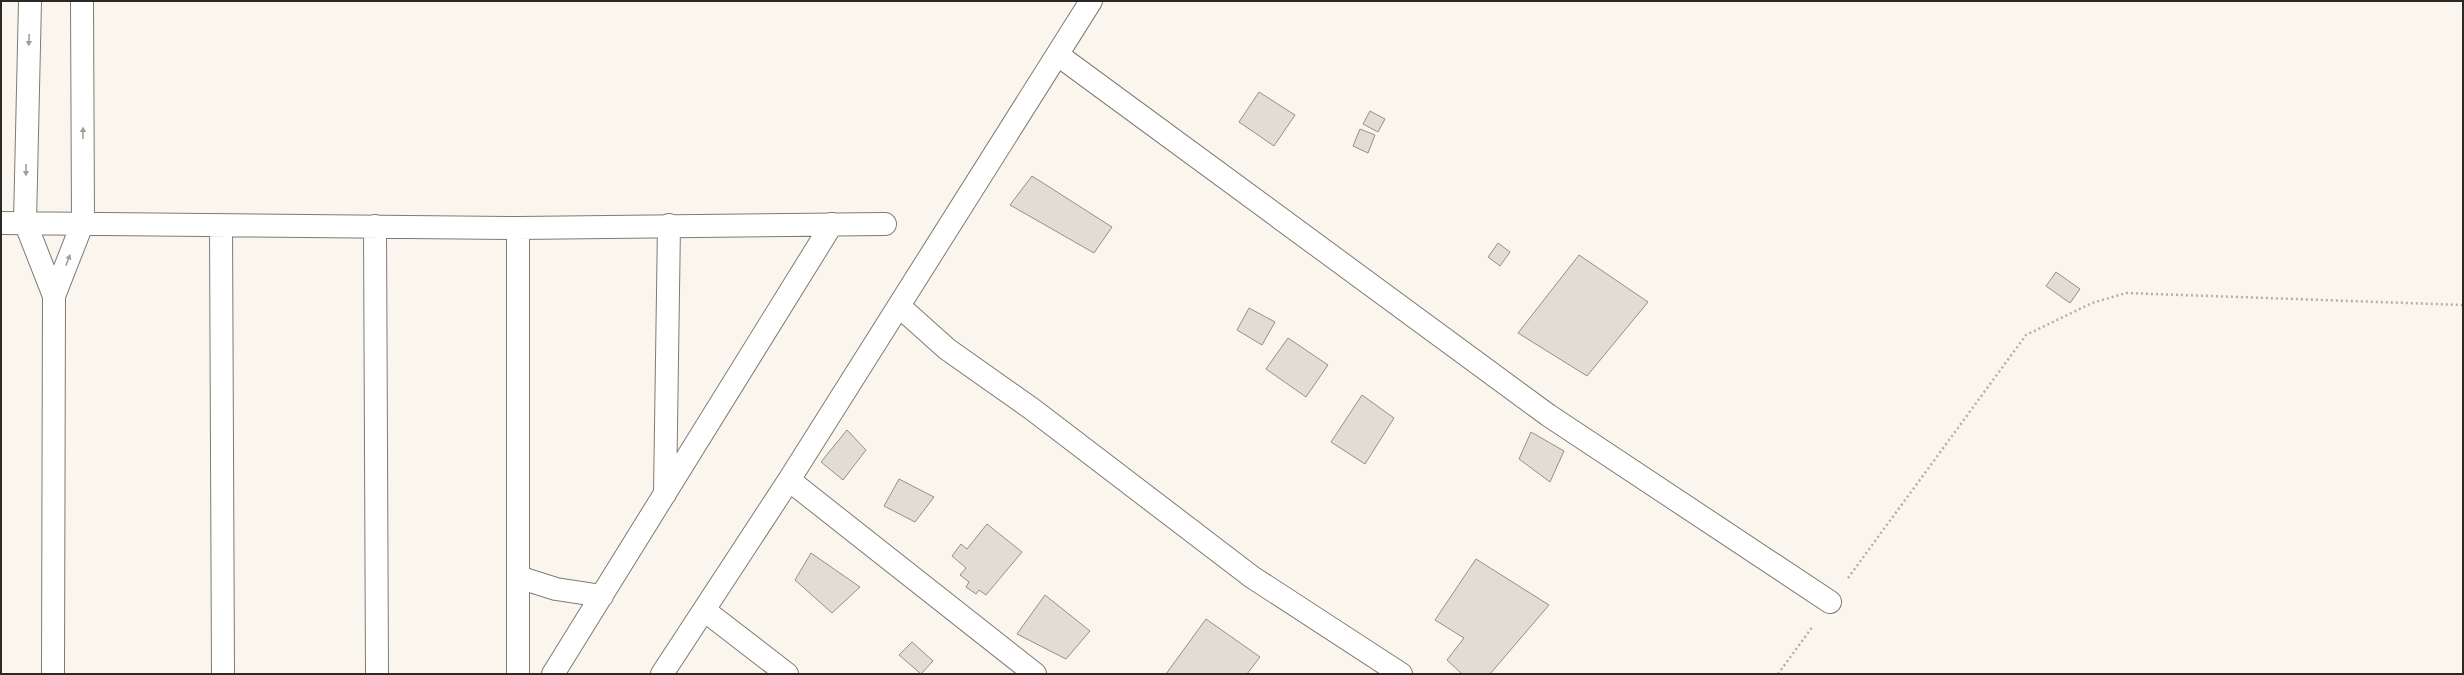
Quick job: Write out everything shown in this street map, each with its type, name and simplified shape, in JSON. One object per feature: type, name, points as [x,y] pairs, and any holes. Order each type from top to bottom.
[{"type":"street","points":[[30,1],[25,222],[54,296]]},
{"type":"street","points":[[53,674],[54,296],[83,222],[82,1]]},
{"type":"street","points":[[662,674],[789,480],[1092,1]]},
{"type":"street","points":[[1058,55],[1548,415],[1830,602]]},
{"type":"street","points":[[1,223],[83,222],[518,228],[669,225],[885,224]]},
{"type":"street","points":[[553,674],[832,224]]},
{"type":"street","points":[[221,225],[223,674]]},
{"type":"street","points":[[665,494],[669,225]]},
{"type":"street","points":[[374,226],[377,674]]},
{"type":"street","points":[[518,228],[518,674]]},
{"type":"street","points":[[899,306],[947,349],[1032,409],[1252,577],[1401,674]]},
{"type":"street","points":[[789,480],[1035,674]]},
{"type":"street","points":[[518,577],[556,589],[602,596]]},
{"type":"street","points":[[704,610],[787,674]]},
{"type":"path","points":[[1778,674],[2026,335],[2085,306],[2126,293],[2463,305]]},
{"type":"building","points":[[1259,92],[1295,115],[1274,146],[1239,122]]},
{"type":"building","points":[[1370,111],[1385,119],[1378,132],[1363,124]]},
{"type":"building","points":[[1360,129],[1375,135],[1368,153],[1353,146]]},
{"type":"building","points":[[1032,176],[1112,227],[1094,253],[1010,205]]},
{"type":"building","points":[[1498,243],[1510,252],[1500,266],[1488,257]]},
{"type":"building","points":[[1579,255],[1648,302],[1587,376],[1518,333]]},
{"type":"building","points":[[2056,272],[2080,289],[2070,303],[2046,286]]},
{"type":"building","points":[[1249,308],[1275,322],[1262,345],[1237,330]]},
{"type":"building","points":[[1288,338],[1328,365],[1306,397],[1266,369]]},
{"type":"building","points":[[1362,395],[1394,418],[1365,464],[1331,442]]},
{"type":"building","points":[[847,430],[866,450],[843,480],[821,462]]},
{"type":"building","points":[[1531,432],[1564,451],[1550,482],[1519,459]]},
{"type":"building","points":[[899,479],[934,497],[915,522],[884,506]]},
{"type":"building","points":[[987,524],[1022,552],[986,595],[979,590],[976,594],[966,587],[969,582],[960,575],[966,568],[952,556],[961,544],[967,549]]},
{"type":"building","points":[[811,553],[860,587],[832,613],[795,580]]},
{"type":"building","points":[[1476,559],[1549,605],[1490,674],[1462,674],[1447,660],[1464,638],[1435,620]]},
{"type":"building","points":[[1045,595],[1090,631],[1066,659],[1017,634]]},
{"type":"building","points":[[1206,619],[1260,657],[1247,674],[1166,674]]},
{"type":"building","points":[[912,642],[933,661],[921,674],[899,655]]}]
